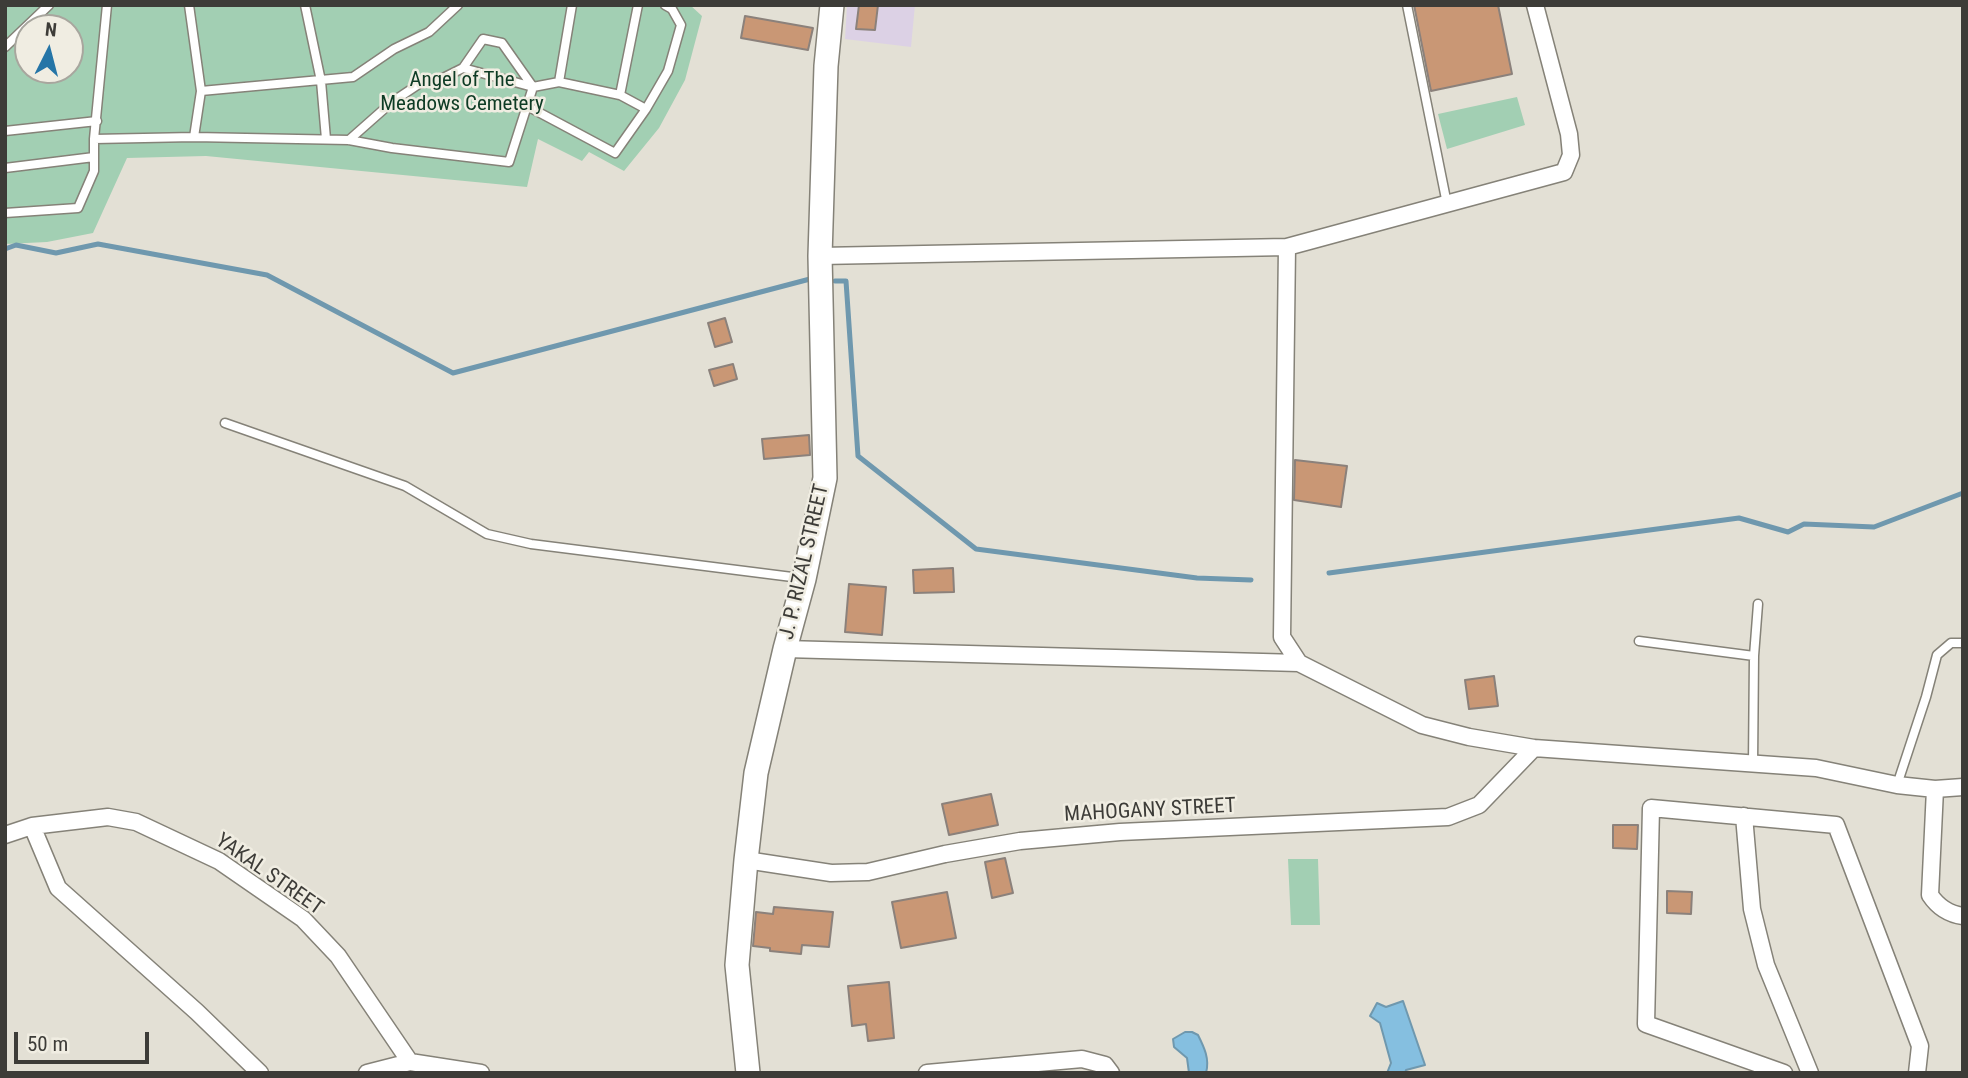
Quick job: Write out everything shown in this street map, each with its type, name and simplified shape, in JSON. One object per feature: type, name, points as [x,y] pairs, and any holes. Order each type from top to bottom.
[{"type":"main road","name":"J. P. RIZAL STREET","points":[[748,1073],[737,965],[757,773],[804,579],[825,478],[820,256],[826,66],[832,5]]},
{"type":"street","points":[[820,256],[1287,247],[1564,172],[1571,155],[1569,134],[1535,5]]},
{"type":"street","points":[[1287,247],[1282,637],[1298,663]]},
{"type":"street","points":[[785,649],[1298,663],[1422,725],[1469,737],[1534,748],[1816,768],[1897,785],[1935,789],[1963,787]]},
{"type":"street","name":"MAHOGANY STREET","points":[[746,860],[831,873],[868,872],[945,854],[1020,841],[1120,832],[1448,817],[1479,805],[1534,748]]},
{"type":"street","points":[[1935,789],[1930,895],[1938,907],[1963,916]]},
{"type":"street","points":[[1784,1073],[1646,1024],[1651,808],[1836,825],[1920,1046],[1917,1073]]},
{"type":"street","points":[[1744,816],[1752,909],[1766,965],[1810,1073]]},
{"type":"street","name":"YAKAL STREET","points":[[5,835],[32,826],[108,817],[136,822],[219,861],[303,919],[338,956],[410,1062]]},
{"type":"street","points":[[32,826],[58,888],[197,1012],[260,1073]]},
{"type":"street","points":[[927,1073],[1024,1069],[1082,1059],[1105,1065],[1111,1073]]},
{"type":"street","points":[[367,1073],[410,1062],[481,1073]]},
{"type":"lane","points":[[5,47],[49,5]]},
{"type":"lane","points":[[5,213],[78,208],[94,171],[94,139],[107,5]]},
{"type":"lane","points":[[190,5],[201,92],[194,137]]},
{"type":"lane","points":[[304,5],[321,81],[326,139]]},
{"type":"lane","points":[[201,92],[353,77],[394,49],[429,32],[458,5]]},
{"type":"lane","points":[[559,82],[572,5]]},
{"type":"lane","points":[[620,95],[638,5]]},
{"type":"lane","points":[[527,106],[615,153],[668,72],[681,25],[672,9],[665,5]]},
{"type":"lane","points":[[1407,5],[1447,204]]},
{"type":"lane","points":[[349,140],[391,102],[419,83],[445,77],[463,68],[483,39],[502,43],[533,87]]},
{"type":"lane","points":[[463,68],[533,87],[559,82],[620,95],[646,109]]},
{"type":"lane","points":[[94,139],[194,137],[349,140],[391,148],[509,162],[533,87]]},
{"type":"lane","points":[[5,131],[97,121]]},
{"type":"lane","points":[[5,168],[94,157]]},
{"type":"lane","points":[[225,423],[405,486],[487,534],[531,544],[804,579]]},
{"type":"lane","points":[[1753,764],[1754,656],[1758,604]]},
{"type":"lane","points":[[1639,641],[1754,656]]},
{"type":"lane","points":[[1897,785],[1937,655],[1951,643],[1963,643]]},
{"type":"shaded area","points":[[847,5],[915,5],[911,47],[845,39]]},
{"type":"green space","name":"Angel of The Meadows Cemetery","points":[[5,5],[690,5],[702,16],[685,80],[659,128],[624,171],[589,152],[582,161],[538,139],[527,187],[206,156],[127,158],[93,233],[47,242],[5,244]]},
{"type":"green space","points":[[1517,97],[1525,125],[1447,149],[1438,114]]},
{"type":"green space","points":[[1288,859],[1318,859],[1320,925],[1291,925]]},
{"type":"water","points":[[1403,1001],[1425,1065],[1406,1070],[1405,1073],[1387,1073],[1391,1063],[1380,1023],[1370,1016],[1377,1003],[1386,1007]]},
{"type":"water","points":[[1185,1032],[1198,1035],[1207,1058],[1206,1073],[1189,1073],[1187,1058],[1174,1047],[1173,1039]]},
{"type":"building","points":[[859,5],[878,5],[875,30],[856,29]]},
{"type":"building","points":[[1414,5],[1498,5],[1512,74],[1431,91]]},
{"type":"building","points":[[745,16],[813,28],[808,50],[741,38]]},
{"type":"building","points":[[725,318],[732,342],[715,347],[708,323]]},
{"type":"building","points":[[733,364],[737,379],[714,386],[709,370]]},
{"type":"building","points":[[809,435],[810,455],[764,459],[762,439]]},
{"type":"building","points":[[1295,460],[1347,466],[1341,507],[1294,500]]},
{"type":"building","points":[[953,568],[954,592],[914,593],[913,570]]},
{"type":"building","points":[[849,584],[886,587],[882,635],[845,632]]},
{"type":"building","points":[[1494,676],[1498,706],[1469,709],[1465,680]]},
{"type":"building","points":[[991,794],[998,825],[949,835],[942,804]]},
{"type":"building","points":[[1613,825],[1638,825],[1637,849],[1613,848]]},
{"type":"building","points":[[1005,858],[1013,893],[992,898],[985,862]]},
{"type":"building","points":[[1667,891],[1692,892],[1691,914],[1667,913]]},
{"type":"building","points":[[947,892],[956,938],[901,948],[892,902]]},
{"type":"building","points":[[774,907],[833,912],[829,947],[802,945],[801,954],[770,951],[770,948],[753,946],[756,912],[773,914]]},
{"type":"building","points":[[889,982],[894,1038],[868,1041],[866,1024],[852,1026],[848,986]]},
{"type":"waterway","points":[[5,249],[16,245],[56,253],[98,244],[267,275],[453,373],[810,279]]},
{"type":"waterway","points":[[835,281],[846,281],[858,456],[976,549],[1197,578],[1251,580]]},
{"type":"waterway","points":[[1329,573],[1739,518],[1788,532],[1804,524],[1874,527],[1963,493]]}]
